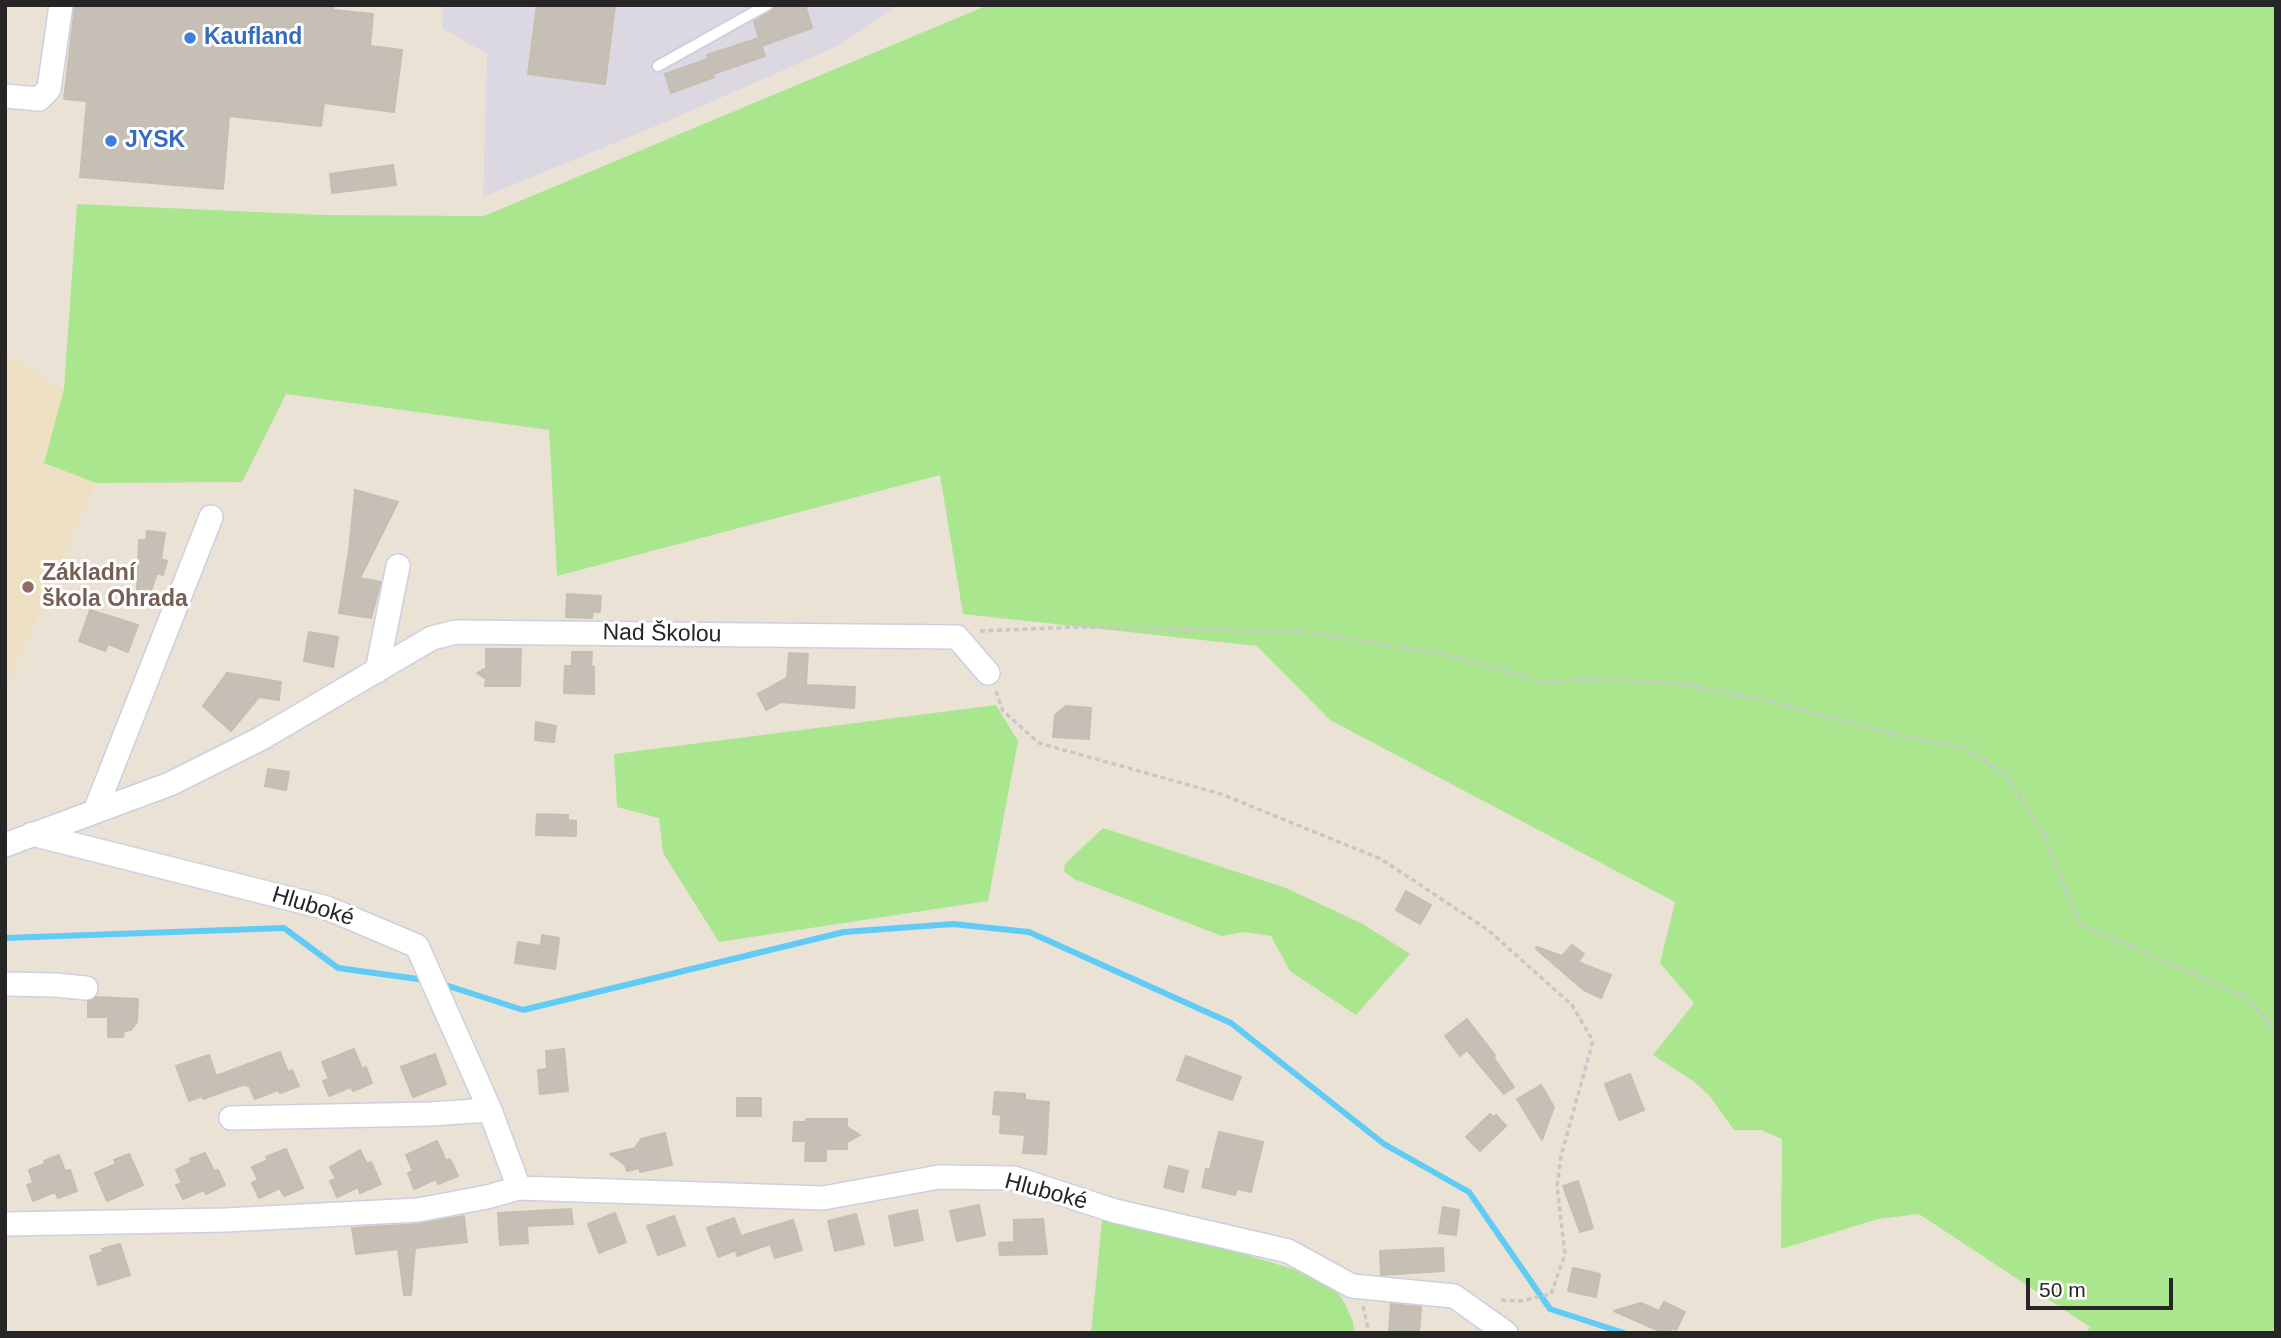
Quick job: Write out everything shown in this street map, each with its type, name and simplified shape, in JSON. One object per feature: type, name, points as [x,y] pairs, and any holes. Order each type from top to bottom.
[{"type":"street","points":[[5,96],[39,99],[49,89],[61,5]]},
{"type":"street","points":[[95,811],[211,517]]},
{"type":"street","points":[[377,671],[398,566]]},
{"type":"street","name":"Nad Školou","points":[[5,845],[170,785],[260,739],[432,638],[456,632],[957,637]]},
{"type":"street","points":[[957,637],[988,673]]},
{"type":"street","name":"Hluboké","points":[[32,834],[327,908],[417,946],[490,1110],[519,1188]]},
{"type":"street","points":[[5,984],[86,988]]},
{"type":"street","points":[[231,1118],[430,1114],[490,1110]]},
{"type":"street","name":"Hluboké","points":[[5,1224],[226,1220],[418,1210],[519,1188],[823,1198],[939,1177],[1014,1178],[1115,1211],[1288,1251],[1352,1286],[1454,1296],[1506,1333]]},
{"type":"lane","points":[[658,66],[767,5]]},
{"type":"path","points":[[957,637],[982,631],[1079,627],[1307,632],[1444,654],[1543,682],[1589,679],[1678,684],[1770,701],[1898,735],[1964,748],[2005,774],[2043,833],[2080,924],[2247,998],[2276,1031]]},
{"type":"path","points":[[988,673],[1003,711],[1040,743],[1221,794],[1381,859],[1488,930],[1572,1005],[1592,1041],[1561,1156],[1557,1186],[1565,1254],[1551,1294],[1528,1300]]},
{"type":"shaded area","points":[[442,5],[899,5],[838,46],[661,124],[483,197],[487,54],[442,28]]},
{"type":"shaded area","name":"Základní škola Ohrada","points":[[5,353],[64,389],[45,463],[96,483],[5,691]]},
{"type":"green space","points":[[988,5],[2276,5],[2276,1333],[2086,1333],[2090,1327],[1919,1214],[1878,1219],[1781,1249],[1782,1139],[1761,1130],[1734,1130],[1709,1095],[1653,1055],[1694,1003],[1660,963],[1675,902],[1330,720],[1257,646],[963,614],[940,475],[557,576],[549,430],[286,394],[242,482],[96,483],[44,463],[64,389],[77,204],[324,215],[484,216]]},
{"type":"green space","points":[[996,705],[1018,741],[988,901],[719,942],[663,853],[659,818],[617,807],[614,754]]},
{"type":"green space","points":[[1103,828],[1286,888],[1363,924],[1410,954],[1356,1015],[1290,971],[1271,936],[1244,932],[1222,936],[1074,879],[1064,871],[1065,864]]},
{"type":"green space","points":[[1103,1211],[1329,1280],[1344,1302],[1353,1322],[1354,1333],[1091,1333]]},
{"type":"building","points":[[75,5],[334,5],[333,10],[373,14],[370,46],[402,50],[394,112],[324,103],[321,126],[229,116],[223,189],[80,177],[87,101],[64,99]]},
{"type":"building","points":[[537,5],[615,5],[605,84],[528,74]]},
{"type":"building","points":[[775,5],[805,5],[812,28],[761,46],[765,56],[713,74],[714,77],[671,93],[665,74],[708,59],[707,55],[759,38],[754,21],[771,11]]},
{"type":"building","points":[[393,165],[396,185],[332,193],[330,174]]},
{"type":"building","points":[[355,490],[398,502],[360,578],[381,582],[371,618],[339,613]]},
{"type":"building","points":[[147,531],[165,533],[161,559],[167,561],[163,575],[157,573],[150,594],[137,589],[139,540],[146,540]]},
{"type":"building","points":[[567,594],[601,596],[600,612],[593,612],[592,618],[566,617]]},
{"type":"building","points":[[90,610],[138,625],[128,652],[108,644],[105,651],[79,641]]},
{"type":"building","points":[[309,632],[338,637],[333,667],[304,661]]},
{"type":"building","points":[[486,649],[521,649],[520,686],[485,686],[486,679],[477,673],[486,668]]},
{"type":"building","points":[[572,652],[592,652],[594,694],[564,693],[565,666],[572,666]]},
{"type":"building","points":[[789,653],[808,654],[806,685],[855,687],[854,708],[781,702],[766,710],[758,694],[787,678]]},
{"type":"building","points":[[227,673],[281,682],[279,700],[259,697],[231,731],[203,706]]},
{"type":"building","points":[[1066,706],[1091,708],[1089,739],[1053,737],[1055,715]]},
{"type":"building","points":[[536,722],[556,726],[554,742],[535,740]]},
{"type":"building","points":[[268,769],[289,772],[286,790],[265,786]]},
{"type":"building","points":[[537,814],[568,815],[568,820],[576,821],[576,836],[536,835]]},
{"type":"building","points":[[1406,891],[1431,905],[1420,924],[1396,910]]},
{"type":"building","points":[[542,935],[559,938],[555,969],[515,963],[518,942],[541,946]]},
{"type":"building","points":[[1572,945],[1584,954],[1578,962],[1611,975],[1601,998],[1584,990],[1536,949],[1537,947],[1562,956]]},
{"type":"building","points":[[96,997],[138,999],[137,1022],[131,1030],[124,1031],[123,1037],[108,1037],[108,1017],[88,1017],[88,1001]]},
{"type":"building","points":[[1467,1019],[1495,1055],[1494,1058],[1514,1087],[1504,1094],[1467,1050],[1460,1056],[1445,1036]]},
{"type":"building","points":[[354,1049],[362,1069],[366,1067],[372,1083],[353,1091],[351,1087],[329,1096],[323,1081],[329,1079],[322,1062]]},
{"type":"building","points":[[564,1049],[568,1091],[540,1094],[538,1070],[547,1069],[546,1051]]},
{"type":"building","points":[[280,1052],[288,1072],[292,1070],[299,1086],[280,1093],[278,1090],[255,1099],[249,1085],[245,1084],[203,1099],[202,1096],[189,1101],[176,1066],[209,1055],[216,1076]]},
{"type":"building","points":[[435,1054],[446,1084],[413,1097],[401,1067]]},
{"type":"building","points":[[1186,1056],[1241,1077],[1232,1100],[1177,1080]]},
{"type":"building","points":[[1630,1074],[1644,1110],[1619,1120],[1605,1084]]},
{"type":"building","points":[[1541,1085],[1554,1107],[1542,1140],[1517,1099]]},
{"type":"building","points":[[995,1092],[1025,1094],[1025,1100],[1049,1102],[1046,1154],[1023,1153],[1025,1135],[1000,1133],[1001,1115],[993,1114]]},
{"type":"building","points":[[737,1098],[761,1098],[761,1116],[737,1116]]},
{"type":"building","points":[[1490,1114],[1493,1117],[1496,1115],[1506,1126],[1480,1151],[1466,1137]]},
{"type":"building","points":[[806,1119],[847,1119],[847,1127],[860,1135],[847,1142],[847,1149],[826,1149],[826,1161],[805,1161],[806,1141],[793,1141],[794,1122],[806,1122]]},
{"type":"building","points":[[1219,1132],[1263,1142],[1251,1192],[1237,1189],[1235,1195],[1202,1187],[1206,1169],[1210,1170]]},
{"type":"building","points":[[665,1133],[672,1165],[640,1172],[640,1168],[627,1171],[625,1165],[610,1154],[635,1148],[641,1139]]},
{"type":"building","points":[[437,1141],[446,1161],[450,1159],[458,1176],[438,1184],[436,1179],[414,1189],[408,1173],[413,1171],[406,1155]]},
{"type":"building","points":[[286,1149],[303,1188],[284,1196],[280,1188],[259,1198],[252,1183],[258,1180],[252,1167],[268,1160],[266,1157]]},
{"type":"building","points":[[360,1150],[367,1164],[371,1162],[381,1184],[360,1193],[358,1187],[337,1197],[330,1181],[336,1179],[330,1167]]},
{"type":"building","points":[[205,1153],[225,1185],[206,1194],[204,1190],[183,1199],[176,1185],[182,1183],[176,1170],[192,1162],[190,1159]]},
{"type":"building","points":[[129,1154],[143,1185],[107,1201],[95,1173],[116,1164],[114,1160]]},
{"type":"building","points":[[59,1155],[65,1171],[70,1170],[77,1191],[58,1198],[55,1192],[33,1201],[27,1185],[33,1183],[29,1170]]},
{"type":"building","points":[[1169,1166],[1188,1171],[1183,1192],[1164,1187]]},
{"type":"building","points":[[1578,1181],[1593,1228],[1580,1232],[1563,1186]]},
{"type":"building","points":[[979,1205],[985,1235],[957,1241],[950,1211]]},
{"type":"building","points":[[1443,1207],[1459,1210],[1456,1235],[1439,1233]]},
{"type":"building","points":[[571,1209],[573,1224],[527,1226],[528,1243],[500,1245],[498,1213]]},
{"type":"building","points":[[917,1210],[923,1240],[895,1246],[889,1216]]},
{"type":"building","points":[[615,1213],[626,1242],[599,1253],[588,1224]]},
{"type":"building","points":[[856,1214],[864,1244],[835,1251],[828,1221]]},
{"type":"building","points":[[464,1216],[467,1242],[415,1248],[411,1295],[404,1295],[398,1249],[356,1254],[352,1228],[419,1224]]},
{"type":"building","points":[[674,1216],[685,1245],[658,1255],[647,1226]]},
{"type":"building","points":[[734,1218],[741,1236],[793,1220],[802,1250],[775,1258],[770,1244],[737,1256],[736,1250],[718,1257],[707,1228]]},
{"type":"building","points":[[1043,1219],[1047,1254],[1000,1255],[999,1243],[1014,1242],[1014,1220]]},
{"type":"building","points":[[120,1244],[130,1275],[98,1285],[90,1256]]},
{"type":"building","points":[[1443,1248],[1444,1271],[1381,1275],[1380,1251]]},
{"type":"building","points":[[1573,1268],[1600,1274],[1596,1297],[1568,1291]]},
{"type":"building","points":[[1664,1302],[1685,1312],[1676,1330],[1672,1328],[1669,1333],[1614,1311],[1641,1303],[1659,1311]]},
{"type":"building","points":[[1391,1304],[1421,1307],[1419,1333],[1389,1333]]},
{"type":"waterway","points":[[439,983],[523,1010],[844,932],[953,924],[1029,932],[1231,1023],[1384,1144],[1469,1192],[1550,1309],[1624,1333]]},
{"type":"waterway","points":[[5,938],[284,928],[338,968],[425,980]]},
{"type":"place","name":"Kaufland","points":[[190,38]]},
{"type":"place","name":"JYSK","points":[[111,141]]},
{"type":"place","name":"Základní škola Ohrada","points":[[28,587]]}]
